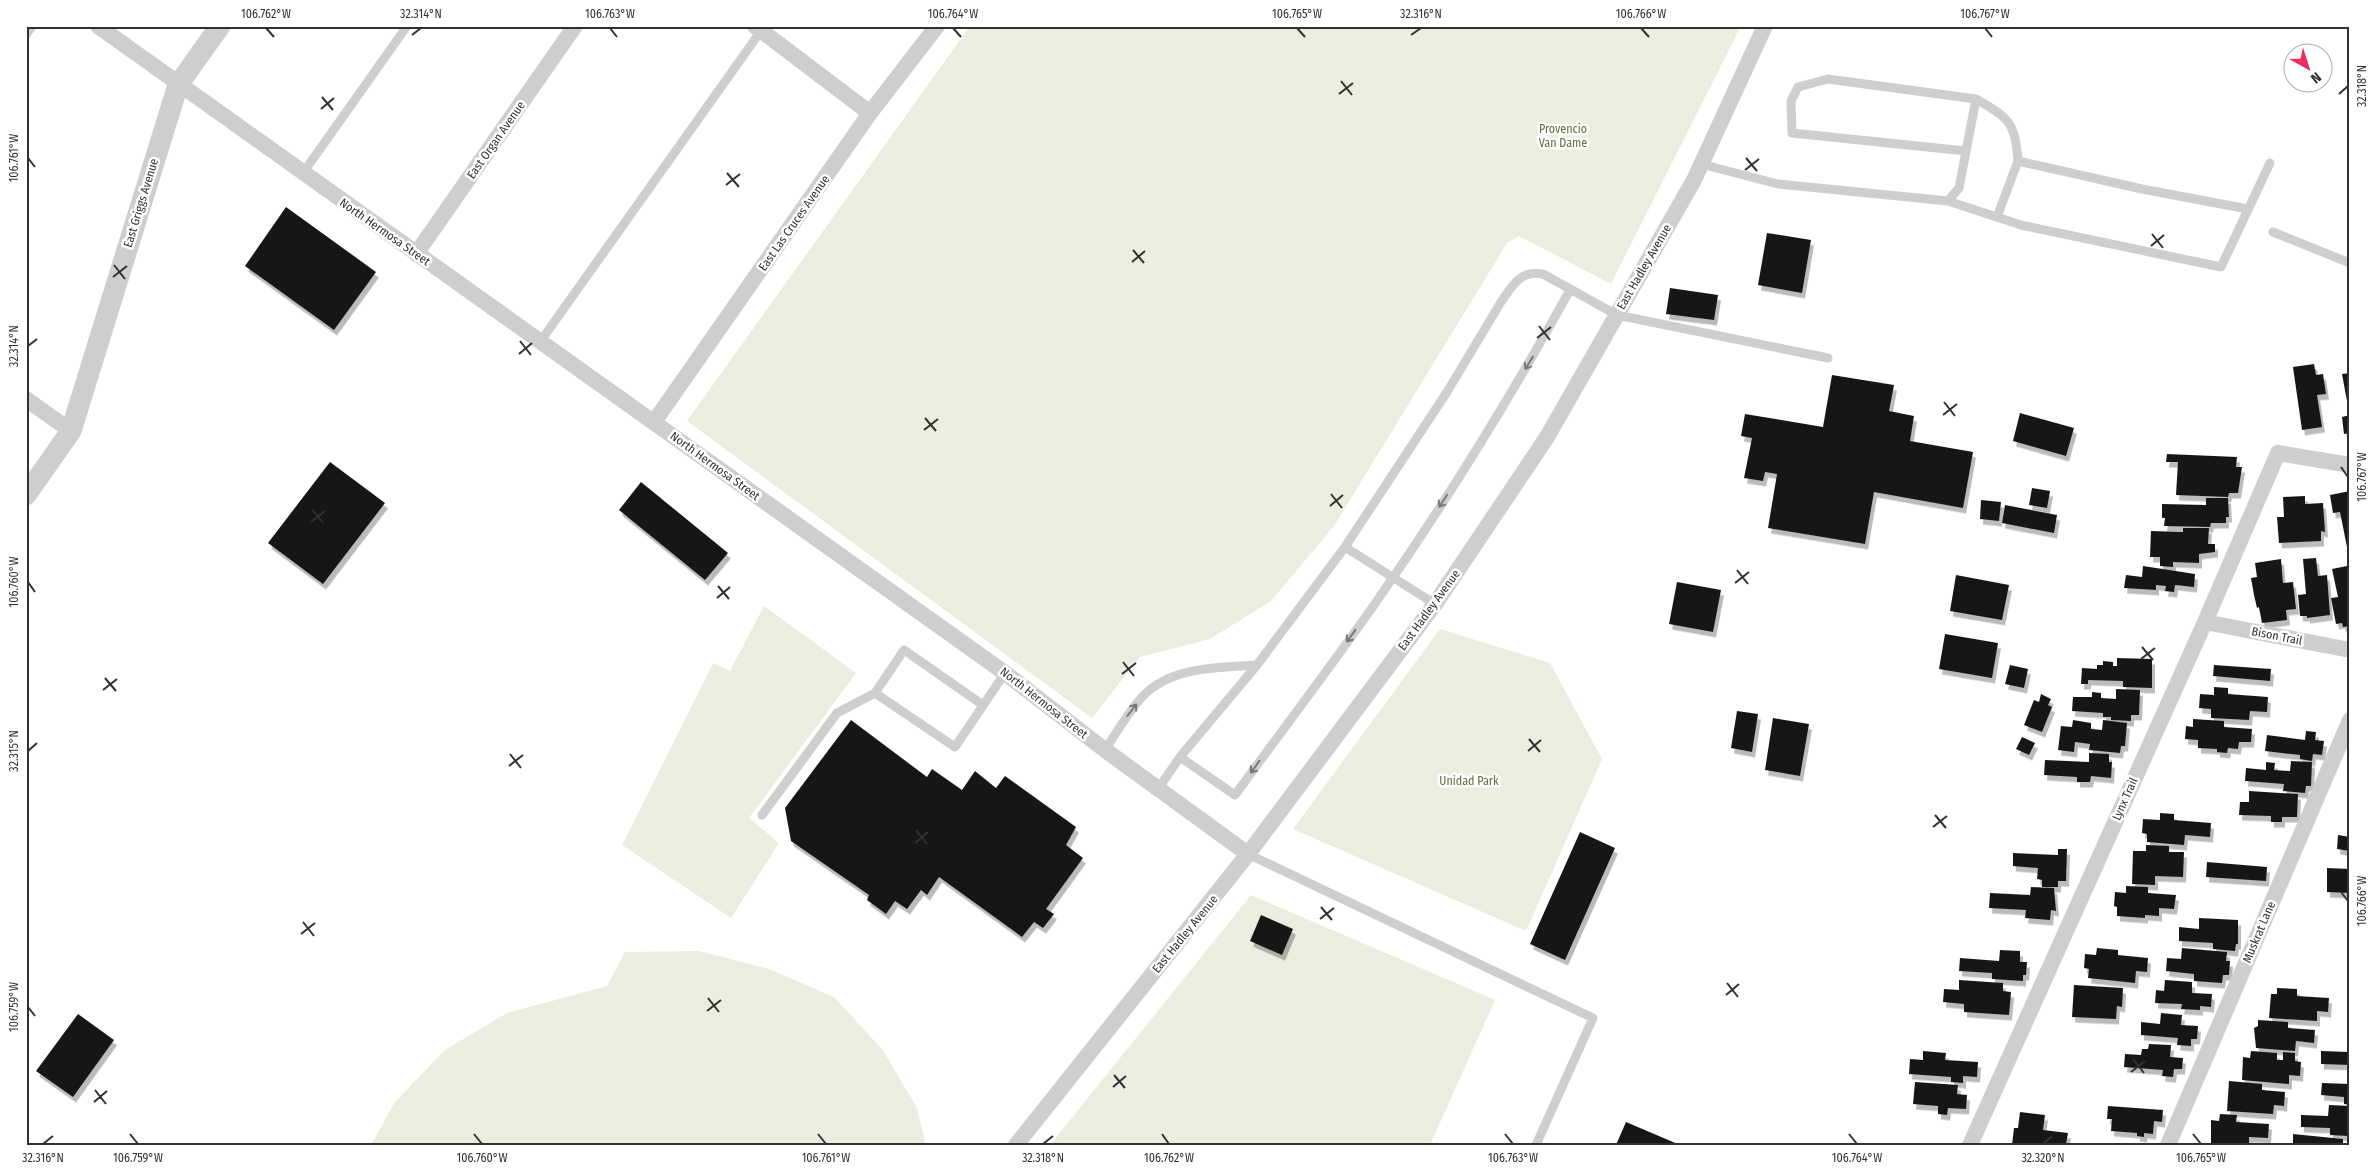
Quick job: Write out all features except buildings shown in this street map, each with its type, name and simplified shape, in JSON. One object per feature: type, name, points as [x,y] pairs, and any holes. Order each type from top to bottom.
[{"type":"street","name":"North Hermosa Street","points":[[98,26],[178,85],[1005,673],[1105,750],[1248,854]]},
{"type":"street","name":"East Griggs Avenue","points":[[26,495],[71,430],[178,85],[220,26]]},
{"type":"street","name":"East Organ Avenue","points":[[416,254],[575,26]]},
{"type":"street","name":"East Las Cruces Avenue","points":[[654,422],[870,113],[937,26]]},
{"type":"street","name":"East Hadley Avenue","points":[[1016,1145],[1248,854],[1435,604],[1547,437],[1701,164],[1765,26]]},
{"type":"street","points":[[760,28],[870,113]]},
{"type":"street","points":[[26,400],[71,430]]},
{"type":"street","name":"Lynx Trail","points":[[1970,1145],[2205,622],[2278,453],[2350,466]]},
{"type":"street","name":"Bison Trail","points":[[2205,622],[2350,650]]},
{"type":"street","name":"Muskrat Lane","points":[[2168,1145],[2350,720]]},
{"type":"lane","points":[[26,35],[32,26]]},
{"type":"lane","points":[[303,173],[407,26]]},
{"type":"lane","points":[[540,342],[760,28]]},
{"type":"lane","points":[[1966,151],[1792,133],[1791,101],[1798,87],[1828,79],[1976,98],[2004,116],[2016,135],[2018,161],[1997,217]]},
{"type":"lane","points":[[1948,201],[1959,188],[1976,98]]},
{"type":"lane","points":[[2018,161],[2142,189],[2248,209]]},
{"type":"lane","points":[[1701,164],[1778,184],[1948,201],[2021,225],[2221,267],[2270,163]]},
{"type":"lane","points":[[2273,232],[2350,263]]},
{"type":"lane","points":[[1158,789],[1180,757],[1257,665],[1345,547],[1390,481],[1513,285],[1524,275],[1533,272],[1543,274],[1616,315],[1828,358]]},
{"type":"lane","points":[[1180,757],[1235,795],[1392,577],[1527,366],[1570,290]]},
{"type":"lane","points":[[1345,547],[1435,604]]},
{"type":"lane","points":[[762,815],[837,713],[875,693],[904,650],[983,705]]},
{"type":"lane","points":[[1105,750],[1144,696],[1160,682],[1179,675],[1206,669],[1257,665]]},
{"type":"lane","points":[[875,693],[955,747],[1005,673]]},
{"type":"lane","points":[[1248,854],[1593,1018],[1536,1145]]},
{"type":"green space","name":"Provencio Van Dame","points":[[970,26],[1741,26],[1611,284],[1519,236],[1507,243],[1334,526],[1271,601],[1210,639],[1140,657],[1092,718],[687,421]]},
{"type":"green space","points":[[764,606],[856,673],[749,818],[779,843],[731,918],[622,845],[713,663],[730,671]]},
{"type":"green space","name":"Unidad Park","points":[[1440,629],[1550,663],[1602,759],[1526,931],[1293,829]]},
{"type":"green space","points":[[1251,895],[1495,1000],[1430,1145],[1050,1145]]},
{"type":"green space","points":[[699,951],[769,969],[834,997],[882,1049],[917,1108],[926,1145],[371,1145],[395,1102],[445,1050],[507,1013],[607,986],[625,952]]}]
